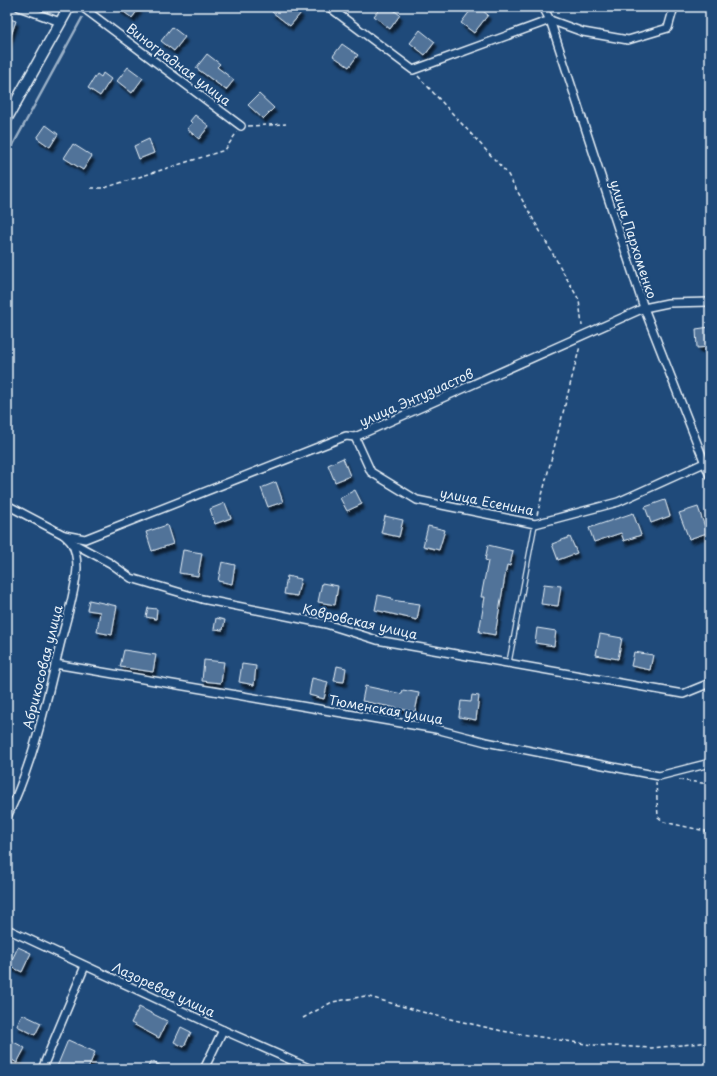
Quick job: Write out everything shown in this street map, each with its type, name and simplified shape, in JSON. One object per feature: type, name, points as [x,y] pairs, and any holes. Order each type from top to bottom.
[{"type":"main road","points":[[7,118],[69,7]]},
{"type":"street","points":[[19,7],[37,10],[60,22]]},
{"type":"street","name":"Виноградная улица","points":[[82,7],[241,126]]},
{"type":"street","points":[[329,7],[412,70],[550,20],[583,32],[628,40],[668,28],[674,7]]},
{"type":"street","name":"улица Пархоменко","points":[[543,7],[550,20],[644,308],[710,476]]},
{"type":"street","name":"улица Энтузиастов","points":[[64,535],[85,539],[346,436],[355,437],[644,308],[668,303],[710,302]]},
{"type":"street","name":"улица Есенина","points":[[355,437],[371,472],[417,500],[535,524],[618,502],[702,464],[704,460]]},
{"type":"street","points":[[7,505],[64,535]]},
{"type":"street","name":"Ковровская улица","points":[[64,535],[71,542],[110,563],[131,578],[202,599],[326,624],[377,640],[509,662],[683,694],[710,683]]},
{"type":"street","name":"Абрикосовая улица","points":[[7,817],[21,788],[34,751],[46,707],[77,568],[75,550],[71,542]]},
{"type":"street","name":"Тюменская улица","points":[[55,664],[436,729],[486,742],[659,776],[710,763]]},
{"type":"street","name":"Лазоревая улица","points":[[7,929],[223,1030],[311,1069]]},
{"type":"street","points":[[42,1069],[85,966]]},
{"type":"street","points":[[204,1069],[223,1030]]},
{"type":"lane","points":[[509,662],[535,524]]},
{"type":"path","points":[[412,70],[507,174],[579,300],[583,335],[535,524]]},
{"type":"path","points":[[91,188],[104,188],[225,150],[241,126],[286,124]]},
{"type":"path","points":[[710,784],[659,776],[655,784],[658,817],[664,822],[675,826],[710,832]]},
{"type":"path","points":[[303,1018],[332,1002],[366,996],[433,1016],[494,1029],[592,1045],[652,1048],[710,1042]]},
{"type":"building","points":[[117,7],[140,7],[132,18]]},
{"type":"building","points":[[276,7],[294,7],[301,13],[290,26],[272,12]]},
{"type":"building","points":[[373,7],[390,7],[400,15],[390,29],[374,16],[378,11]]},
{"type":"building","points":[[473,7],[478,7],[488,15],[474,33],[461,23]]},
{"type":"building","points":[[7,18],[16,21],[8,44],[7,44]]},
{"type":"building","points":[[172,27],[185,37],[174,51],[161,41]]},
{"type":"building","points":[[420,30],[435,42],[425,55],[410,43]]},
{"type":"building","points":[[342,44],[358,55],[349,67],[333,56]]},
{"type":"building","points":[[207,54],[220,64],[217,67],[234,80],[226,90],[196,68]]},
{"type":"building","points":[[128,67],[143,78],[132,93],[117,81]]},
{"type":"building","points":[[103,73],[111,79],[100,96],[88,88],[97,74],[101,77]]},
{"type":"building","points":[[259,94],[274,108],[263,119],[248,105]]},
{"type":"building","points":[[195,115],[209,126],[199,139],[187,129],[192,123],[190,121]]},
{"type":"building","points":[[46,125],[58,134],[50,147],[37,138]]},
{"type":"building","points":[[149,139],[154,153],[139,159],[134,146]]},
{"type":"building","points":[[73,144],[92,156],[83,170],[64,158]]},
{"type":"building","points":[[710,327],[710,347],[697,348],[696,329]]},
{"type":"building","points":[[343,458],[350,476],[335,482],[328,465]]},
{"type":"building","points":[[276,482],[283,502],[268,507],[261,488]]},
{"type":"building","points":[[355,490],[362,504],[347,511],[340,498]]},
{"type":"building","points":[[665,500],[670,516],[651,523],[645,507]]},
{"type":"building","points":[[225,503],[231,518],[215,524],[210,509]]},
{"type":"building","points":[[698,507],[707,533],[689,539],[679,513]]},
{"type":"building","points":[[633,513],[641,535],[624,541],[621,533],[594,542],[589,528]]},
{"type":"building","points":[[385,516],[403,520],[399,537],[381,533]]},
{"type":"building","points":[[167,525],[173,544],[152,551],[146,532]]},
{"type":"building","points":[[428,526],[445,530],[439,550],[423,546]]},
{"type":"building","points":[[570,537],[577,553],[558,560],[552,544]]},
{"type":"building","points":[[488,545],[513,551],[510,566],[507,565],[495,635],[479,632],[485,597],[481,597],[488,561],[485,560]]},
{"type":"building","points":[[183,550],[202,553],[198,576],[179,573]]},
{"type":"building","points":[[222,562],[235,565],[232,584],[218,581]]},
{"type":"building","points":[[287,576],[301,579],[297,596],[284,594]]},
{"type":"building","points":[[322,583],[338,586],[335,605],[318,602]]},
{"type":"building","points":[[544,584],[561,586],[558,606],[541,604]]},
{"type":"building","points":[[378,595],[392,598],[391,600],[420,604],[417,620],[375,610]]},
{"type":"building","points":[[89,600],[117,606],[112,635],[97,632],[100,612],[87,610]]},
{"type":"building","points":[[148,608],[157,609],[156,619],[146,617]]},
{"type":"building","points":[[216,618],[225,620],[223,630],[214,629]]},
{"type":"building","points":[[537,628],[556,631],[554,646],[535,643]]},
{"type":"building","points":[[600,634],[622,638],[618,659],[596,655]]},
{"type":"building","points":[[124,650],[156,655],[153,672],[120,667]]},
{"type":"building","points":[[634,652],[653,655],[650,670],[631,666]]},
{"type":"building","points":[[204,660],[224,662],[221,683],[202,681]]},
{"type":"building","points":[[242,664],[256,666],[254,685],[239,682]]},
{"type":"building","points":[[337,666],[346,668],[344,682],[334,681]]},
{"type":"building","points":[[312,678],[328,682],[324,699],[309,695]]},
{"type":"building","points":[[365,686],[402,694],[403,690],[419,693],[415,712],[362,701]]},
{"type":"building","points":[[472,695],[479,696],[476,720],[459,717],[461,701],[471,702]]},
{"type":"building","points":[[18,947],[31,953],[22,972],[9,966]]},
{"type":"building","points":[[139,1007],[167,1021],[159,1038],[131,1023]]},
{"type":"building","points":[[22,1014],[41,1023],[35,1035],[17,1026]]},
{"type":"building","points":[[181,1027],[191,1032],[184,1047],[174,1042]]},
{"type":"building","points":[[68,1040],[95,1052],[88,1069],[56,1069]]},
{"type":"building","points":[[12,1041],[25,1048],[17,1063],[7,1057],[7,1051]]},
{"type":"building","points":[[151,1061],[167,1069],[147,1069]]},
{"type":"waterway","points":[[7,156],[82,18]]}]
